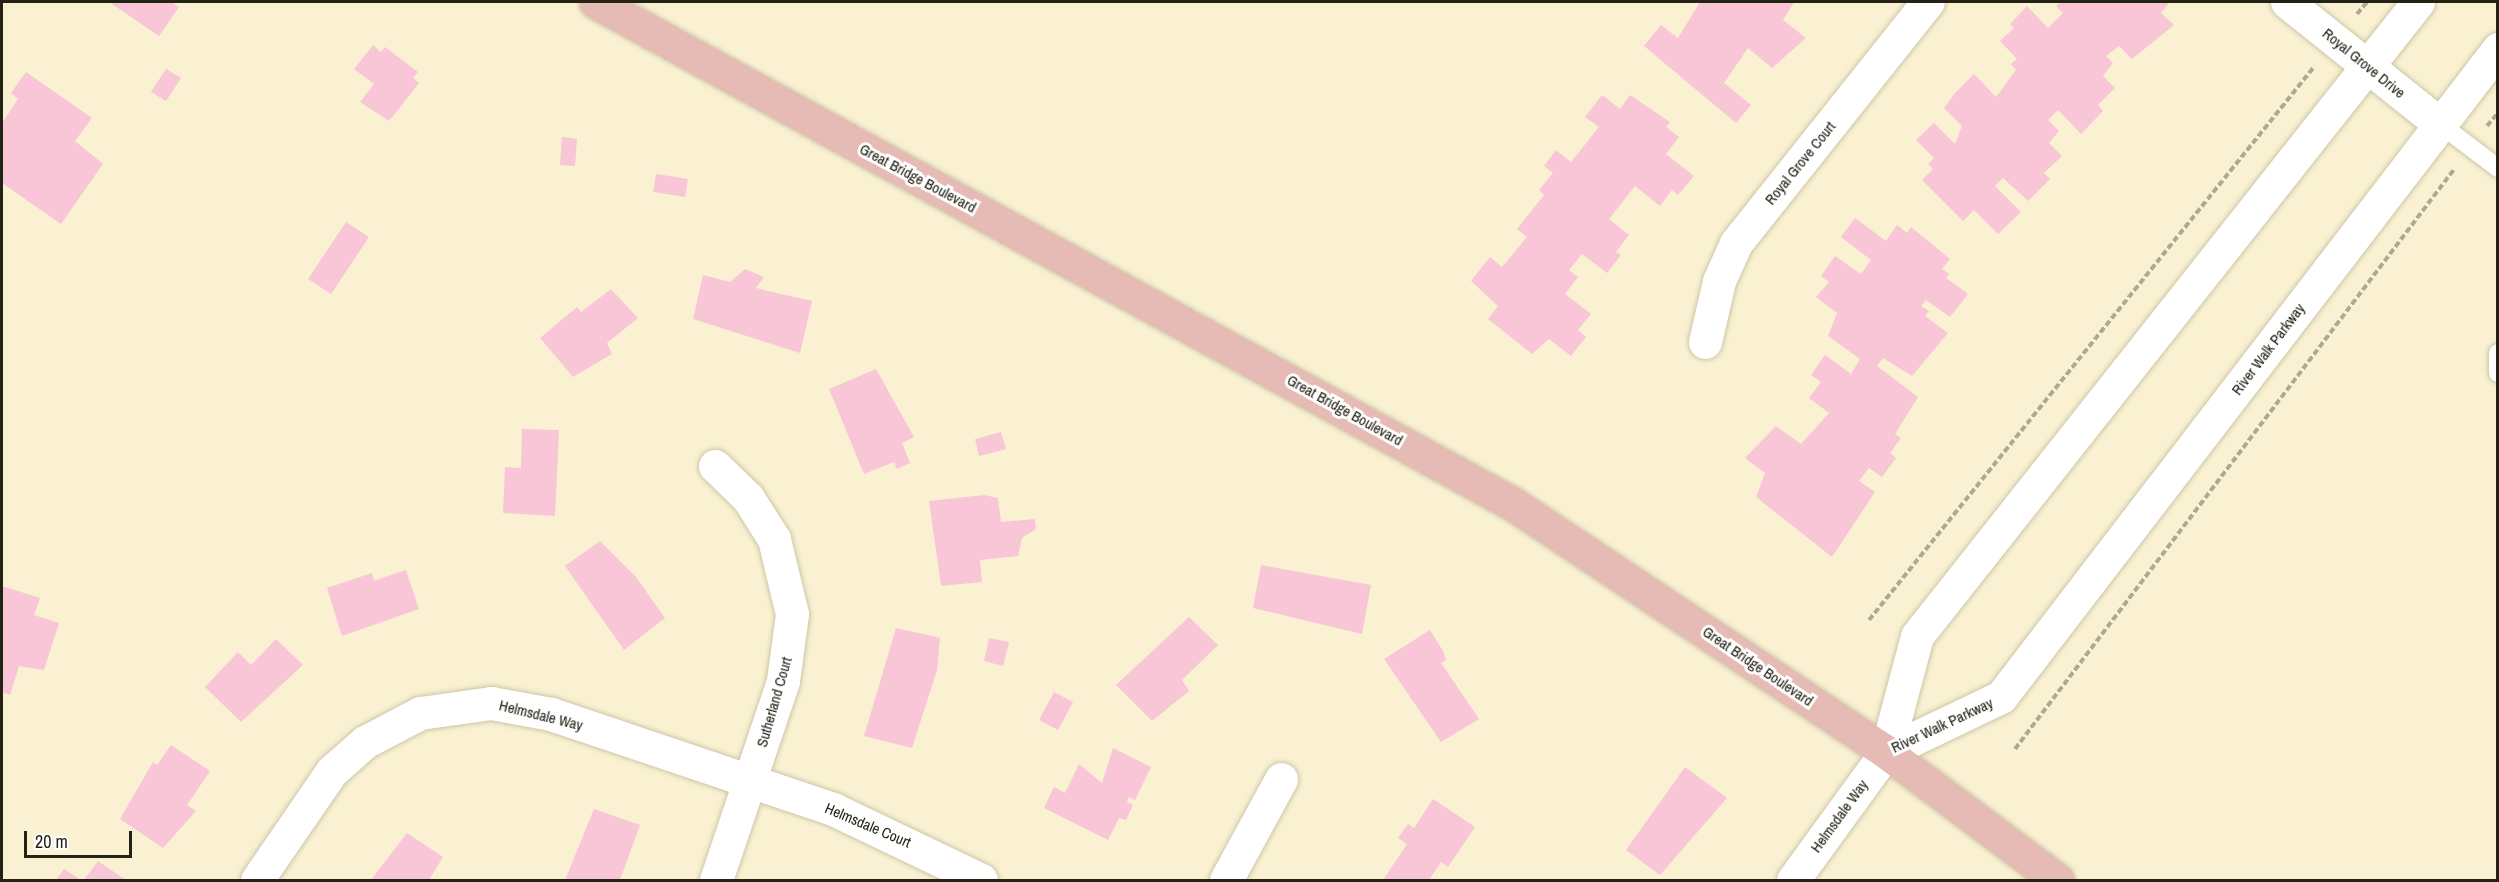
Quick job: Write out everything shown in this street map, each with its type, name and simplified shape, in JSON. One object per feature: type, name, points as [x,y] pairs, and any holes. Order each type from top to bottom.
[{"type":"main road","name":"Great Bridge Boulevard","points":[[606,4],[1462,474],[1886,752],[2057,880]]},
{"type":"street","name":"Royal Grove Court","points":[[1706,342],[1719,281],[1736,243],[1928,2]]},
{"type":"street","name":"Royal Grove Drive","points":[[2287,2],[2440,124]]},
{"type":"street","name":"River Walk Parkway","points":[[1886,752],[1917,636],[2366,64],[2418,2]]},
{"type":"street","name":"River Walk Parkway","points":[[1886,752],[2001,697],[2498,49]]},
{"type":"street","name":"Sutherland Court","points":[[715,466],[748,498],[774,539],[792,614],[783,681],[716,880]]},
{"type":"street","name":"Helmsdale Way","points":[[257,880],[332,771],[365,742],[420,713],[460,704],[511,704],[551,714],[750,780]]},
{"type":"street","name":"Helmsdale Way","points":[[1793,880],[1886,752]]},
{"type":"street","points":[[1226,880],[1281,779]]},
{"type":"street","name":"Helmsdale Court","points":[[750,780],[834,809],[981,880]]},
{"type":"lane","points":[[2440,124],[2498,168]]},
{"type":"lane","points":[[2498,353],[2498,373]]},
{"type":"path","points":[[1869,620],[2367,2]]},
{"type":"path","points":[[2015,749],[2498,113]]},
{"type":"building","points":[[109,2],[171,2],[179,7],[159,36]]},
{"type":"building","points":[[1700,2],[1794,2],[1783,20],[1806,38],[1772,68],[1748,48],[1724,83],[1751,105],[1736,123],[1644,46],[1661,25],[1678,38]]},
{"type":"building","points":[[2060,2],[2170,2],[2161,13],[2174,25],[2132,59],[2119,46],[2106,56],[2113,63],[2103,76],[2115,88],[2098,105],[2103,111],[2081,134],[2058,110],[2048,120],[2059,131],[2049,143],[2062,156],[2044,173],[2050,179],[2028,201],[2003,178],[1995,186],[2021,212],[1998,234],[1974,210],[1963,221],[1922,180],[1933,169],[1928,164],[1934,158],[1916,140],[1934,123],[1955,144],[1962,126],[1944,108],[1974,74],[1996,97],[2016,70],[2011,64],[2017,59],[2000,41],[2014,28],[2010,24],[2027,6],[2048,28],[2063,13],[2056,6]]},
{"type":"building","points":[[373,45],[381,52],[385,47],[418,72],[413,78],[419,83],[389,121],[360,102],[374,84],[354,69]]},
{"type":"building","points":[[166,69],[181,78],[166,101],[151,92]]},
{"type":"building","points":[[26,72],[92,118],[75,141],[103,164],[61,224],[2,183],[2,123],[18,99],[11,93]]},
{"type":"building","points":[[1602,95],[1620,109],[1630,95],[1670,122],[1666,127],[1679,137],[1666,154],[1694,176],[1678,195],[1672,190],[1660,206],[1635,186],[1609,219],[1629,235],[1616,252],[1621,255],[1607,273],[1582,254],[1569,270],[1578,277],[1565,294],[1591,314],[1578,330],[1586,337],[1571,356],[1549,339],[1532,354],[1488,319],[1498,306],[1471,281],[1490,257],[1502,267],[1527,237],[1517,229],[1544,195],[1539,190],[1553,173],[1544,166],[1556,150],[1571,162],[1599,127],[1585,117]]},
{"type":"building","points":[[562,137],[577,139],[575,166],[560,165]]},
{"type":"building","points":[[656,174],[688,179],[685,197],[653,192]]},
{"type":"building","points":[[1855,218],[1886,241],[1897,225],[1907,233],[1911,227],[1950,259],[1942,269],[1949,274],[1946,278],[1968,294],[1950,317],[1926,300],[1921,306],[1929,311],[1925,316],[1948,333],[1912,376],[1883,358],[1877,366],[1918,397],[1895,434],[1901,438],[1890,453],[1896,458],[1882,477],[1869,468],[1859,481],[1875,492],[1832,557],[1756,497],[1765,473],[1745,458],[1776,426],[1801,444],[1829,413],[1809,398],[1821,382],[1811,375],[1825,355],[1851,374],[1860,359],[1828,336],[1837,313],[1816,297],[1829,282],[1821,276],[1835,256],[1861,274],[1871,260],[1841,237]]},
{"type":"building","points":[[346,222],[369,237],[331,294],[308,279]]},
{"type":"building","points":[[745,269],[764,277],[756,288],[812,301],[800,353],[693,319],[703,275],[730,282]]},
{"type":"building","points":[[611,289],[638,318],[607,343],[612,354],[573,377],[540,338],[577,307],[581,312]]},
{"type":"building","points":[[876,369],[914,437],[902,443],[910,463],[897,469],[894,462],[864,474],[829,389]]},
{"type":"building","points":[[522,429],[559,430],[555,516],[503,513],[505,467],[521,468]]},
{"type":"building","points":[[1001,432],[1006,449],[979,456],[975,439]]},
{"type":"building","points":[[984,495],[998,498],[1001,522],[1035,519],[1036,529],[1022,538],[1018,556],[980,560],[982,582],[941,586],[929,501]]},
{"type":"building","points":[[600,541],[636,577],[665,618],[624,650],[565,566]]},
{"type":"building","points":[[1261,565],[1371,585],[1362,634],[1253,608]]},
{"type":"building","points":[[406,570],[419,609],[342,636],[327,588],[372,573],[374,581]]},
{"type":"building","points":[[2,586],[40,598],[34,615],[59,623],[44,670],[19,666],[10,695],[2,692]]},
{"type":"building","points":[[1189,617],[1218,645],[1182,680],[1189,691],[1152,721],[1116,685]]},
{"type":"building","points":[[896,628],[940,638],[937,670],[912,748],[864,736]]},
{"type":"building","points":[[1430,630],[1446,660],[1441,663],[1479,719],[1441,742],[1384,659]]},
{"type":"building","points":[[989,638],[1009,642],[1003,666],[984,661]]},
{"type":"building","points":[[276,639],[303,665],[241,722],[205,687],[238,652],[251,665]]},
{"type":"building","points":[[1054,692],[1073,702],[1058,730],[1039,720]]},
{"type":"building","points":[[171,745],[210,771],[187,805],[196,811],[163,848],[120,819],[153,762],[157,765]]},
{"type":"building","points":[[1113,748],[1151,767],[1135,800],[1129,797],[1127,802],[1133,805],[1126,820],[1119,818],[1108,840],[1044,808],[1054,787],[1065,793],[1079,764],[1102,783]]},
{"type":"building","points":[[1685,767],[1727,798],[1660,875],[1626,850]]},
{"type":"building","points":[[1433,799],[1475,827],[1448,867],[1441,862],[1429,880],[1383,880],[1407,844],[1398,838],[1408,824],[1414,828]]},
{"type":"building","points":[[594,809],[640,825],[620,880],[565,880]]},
{"type":"building","points":[[407,833],[443,857],[429,880],[371,880]]},
{"type":"building","points":[[98,861],[126,880],[84,880]]},
{"type":"building","points":[[64,869],[81,880],[56,880]]}]
